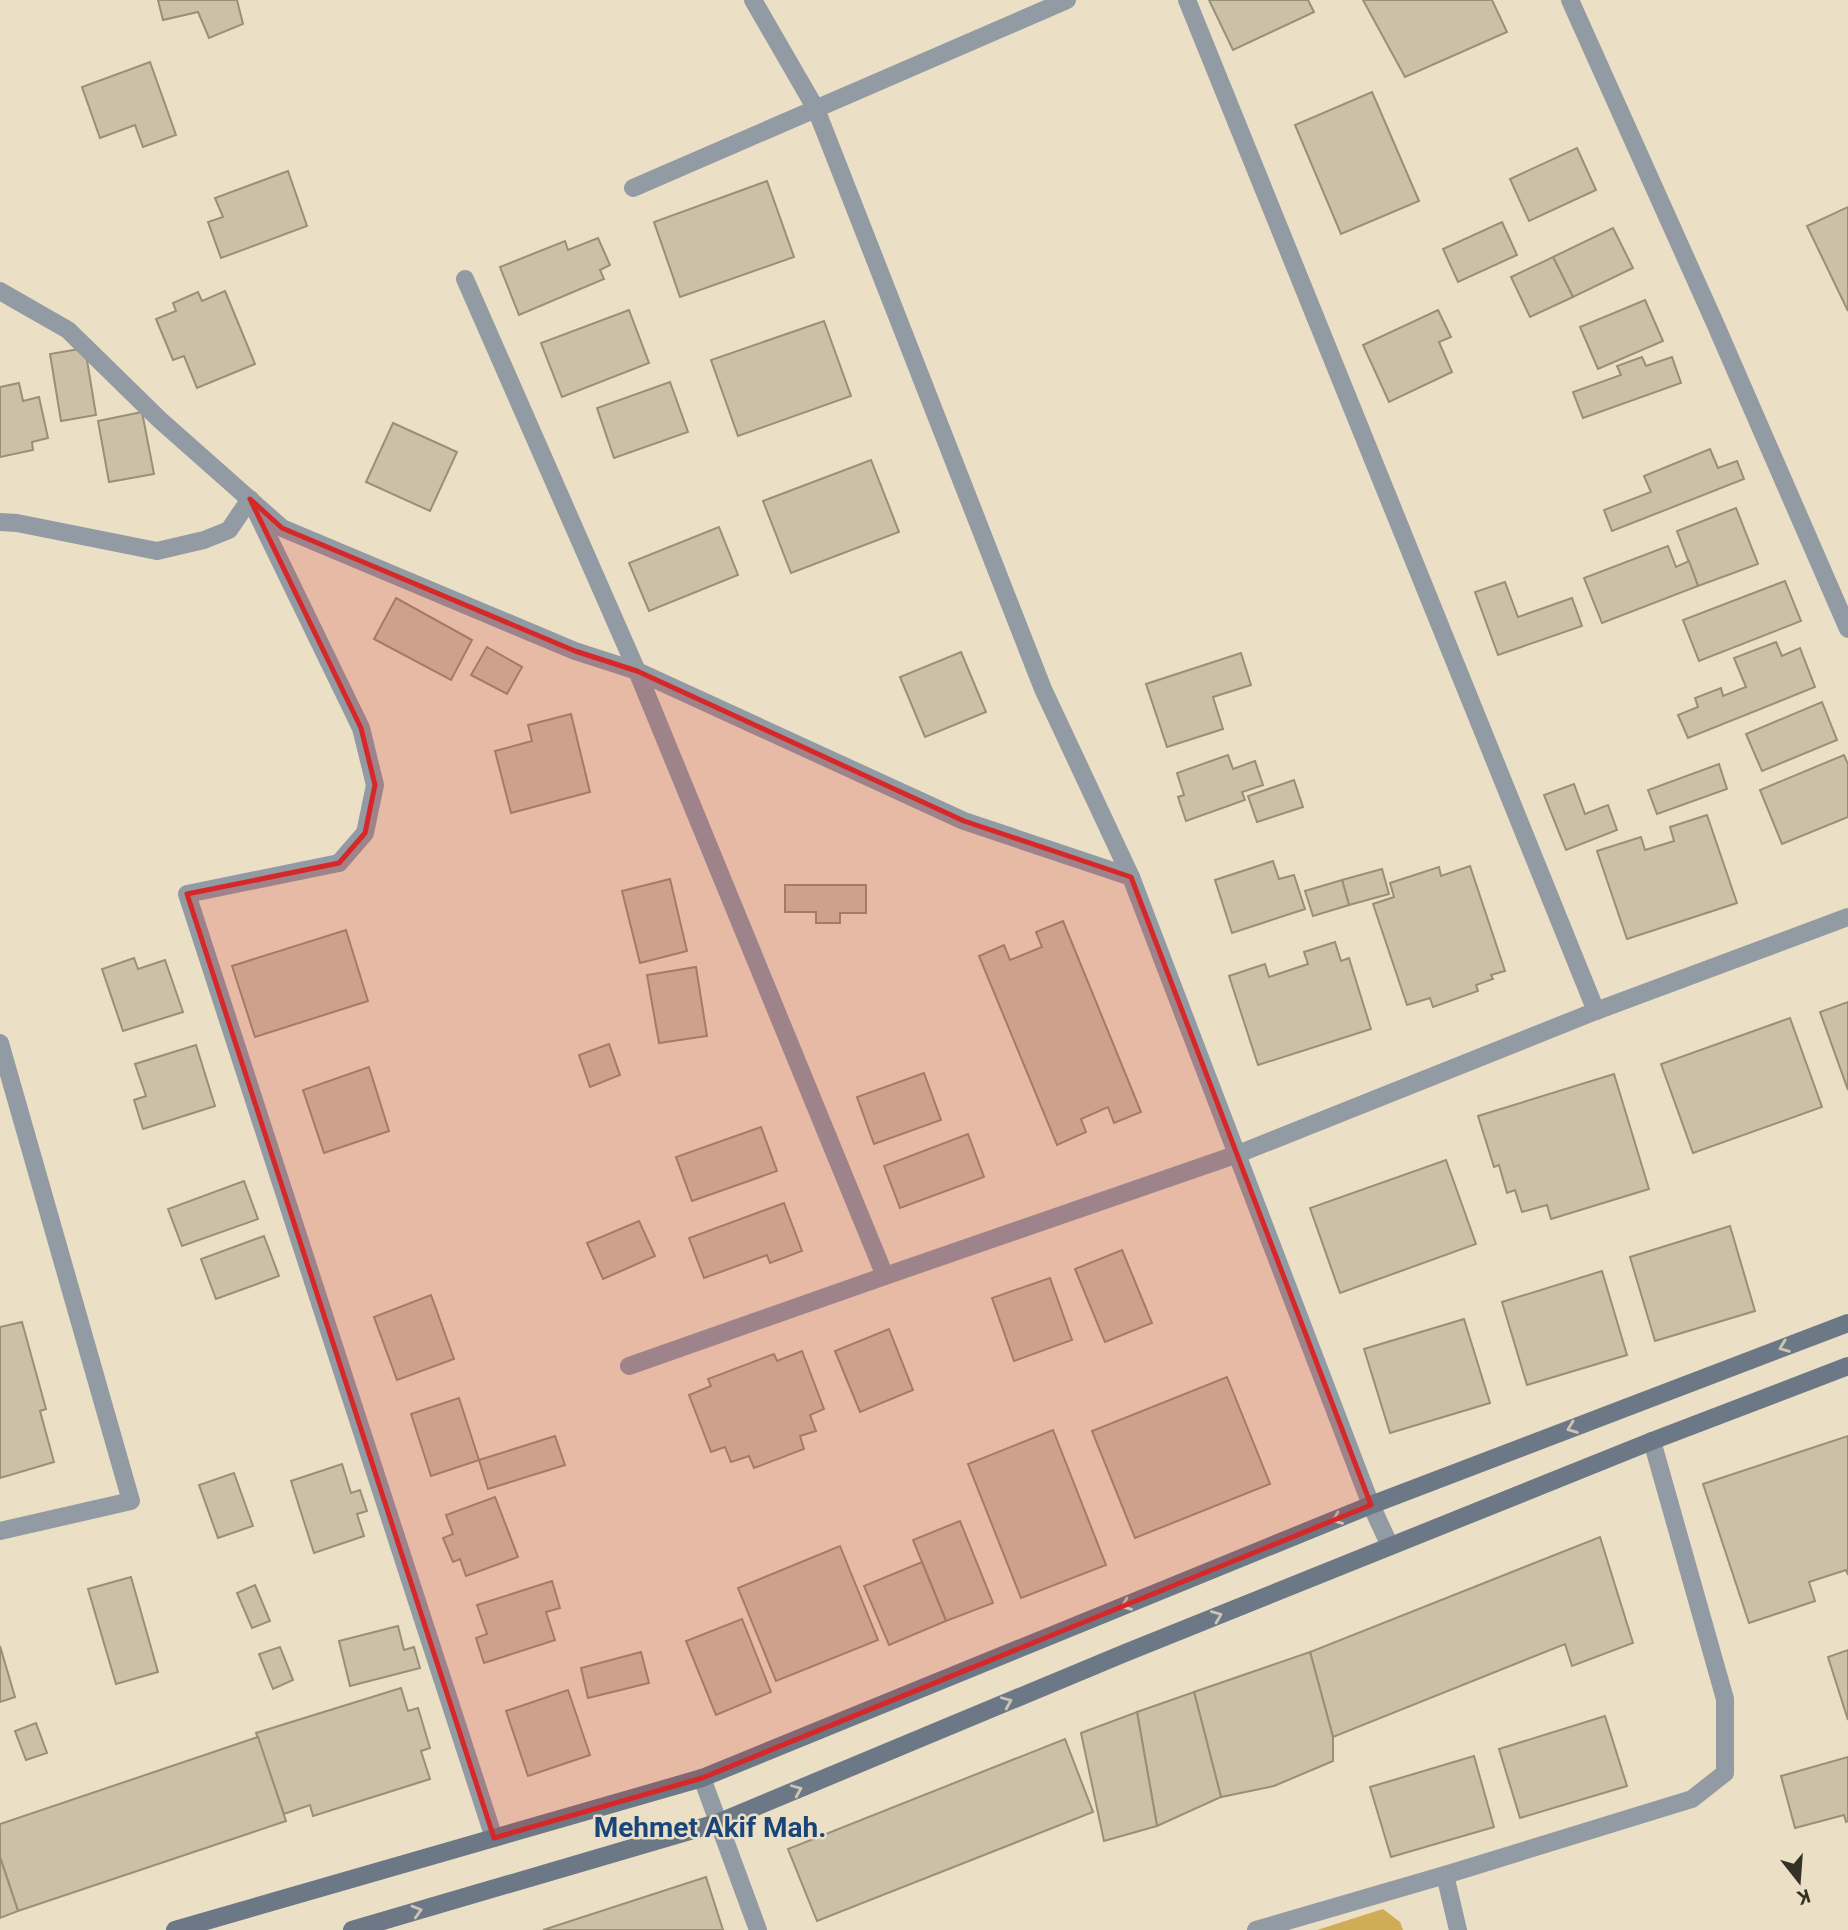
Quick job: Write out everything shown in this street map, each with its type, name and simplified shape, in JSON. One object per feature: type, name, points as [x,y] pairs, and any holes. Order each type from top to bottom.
[{"type":"main road","points":[[175,1930],[702,1778],[1371,1505],[1848,1323]]},
{"type":"main road","points":[[352,1930],[717,1823],[1125,1653],[1652,1441],[1848,1366]]},
{"type":"street","points":[[753,0],[816,109],[1043,688],[1131,877],[1371,1505],[1390,1546]]},
{"type":"street","points":[[633,188],[1068,0]]},
{"type":"street","points":[[1188,0],[1596,1011]]},
{"type":"street","points":[[1570,0],[1848,629]]},
{"type":"street","points":[[465,279],[637,671],[885,1276]]},
{"type":"street","points":[[0,291],[68,330],[160,420],[282,528],[575,651],[637,671],[964,821],[1131,877]]},
{"type":"street","points":[[0,522],[17,523],[157,551],[204,540],[229,530],[250,499]]},
{"type":"street","points":[[250,499],[361,727],[374,785],[365,833],[339,863],[187,894],[494,1838]]},
{"type":"street","points":[[629,1366],[1238,1154],[1596,1011],[1848,917]]},
{"type":"street","points":[[0,1043],[131,1501],[0,1531]]},
{"type":"street","points":[[1256,1930],[1692,1799],[1725,1773],[1725,1699],[1652,1441]]},
{"type":"street","points":[[702,1778],[758,1930]]},
{"type":"street","points":[[1445,1875],[1458,1930]]},
{"type":"highlighted area","points":[[250,499],[282,528],[575,651],[637,671],[964,821],[1131,877],[1371,1505],[702,1778],[494,1838],[187,894],[339,863],[365,833],[375,785],[361,728]]},
{"type":"shaded area","points":[[1383,1909],[1400,1922],[1403,1930],[1317,1930]]},
{"type":"building","points":[[158,0],[237,0],[243,24],[209,38],[198,12],[163,20]]},
{"type":"building","points":[[1209,0],[1308,0],[1314,12],[1233,50]]},
{"type":"building","points":[[1363,0],[1492,0],[1507,32],[1405,77]]},
{"type":"building","points":[[150,62],[176,135],[143,147],[135,125],[100,138],[82,87]]},
{"type":"building","points":[[1372,92],[1419,201],[1341,234],[1295,125]]},
{"type":"building","points":[[1577,148],[1596,190],[1529,221],[1510,179]]},
{"type":"building","points":[[288,171],[307,226],[221,258],[208,222],[223,217],[215,198]]},
{"type":"building","points":[[767,181],[794,257],[680,297],[654,222]]},
{"type":"building","points":[[1848,207],[1848,311],[1807,226]]},
{"type":"building","points":[[1502,222],[1517,255],[1458,282],[1443,249]]},
{"type":"building","points":[[1613,228],[1633,268],[1573,297],[1553,257]]},
{"type":"building","points":[[598,238],[610,265],[600,270],[604,279],[519,315],[500,267],[565,241],[568,250]]},
{"type":"building","points":[[1553,257],[1573,297],[1530,317],[1511,277]]},
{"type":"building","points":[[225,291],[255,364],[197,388],[184,356],[173,360],[156,319],[176,311],[173,303],[198,292],[202,301]]},
{"type":"building","points":[[1645,300],[1663,341],[1598,369],[1580,327]]},
{"type":"building","points":[[629,310],[649,363],[562,397],[541,343]]},
{"type":"building","points":[[1438,310],[1451,337],[1439,342],[1452,372],[1389,402],[1363,345]]},
{"type":"building","points":[[824,321],[851,396],[738,436],[711,360]]},
{"type":"building","points":[[85,348],[96,415],[61,421],[50,354]]},
{"type":"building","points":[[1642,357],[1646,366],[1672,357],[1681,383],[1583,418],[1573,392],[1621,375],[1617,366]]},
{"type":"building","points":[[670,382],[688,432],[614,458],[597,408]]},
{"type":"building","points":[[19,383],[23,401],[39,397],[48,438],[32,442],[33,450],[0,457],[0,387]]},
{"type":"building","points":[[142,412],[154,474],[109,482],[98,421]]},
{"type":"building","points":[[393,423],[457,452],[430,511],[366,482]]},
{"type":"building","points":[[1710,449],[1718,468],[1737,461],[1744,479],[1612,531],[1604,510],[1651,492],[1644,476]]},
{"type":"building","points":[[871,460],[899,532],[791,573],[763,501]]},
{"type":"building","points":[[1736,508],[1758,564],[1698,586],[1677,531]]},
{"type":"building","points":[[719,527],[738,575],[649,611],[629,563]]},
{"type":"building","points":[[1668,546],[1676,567],[1689,561],[1698,586],[1602,623],[1584,578]]},
{"type":"building","points":[[1785,581],[1801,621],[1699,661],[1683,620]]},
{"type":"building","points":[[1505,582],[1518,617],[1572,598],[1582,626],[1498,655],[1475,592]]},
{"type":"building","points":[[396,598],[472,640],[451,680],[374,639]]},
{"type":"building","points":[[1776,642],[1782,656],[1800,648],[1815,687],[1688,738],[1678,715],[1698,707],[1695,698],[1721,688],[1723,696],[1746,687],[1734,658]]},
{"type":"building","points":[[487,647],[522,667],[507,694],[471,675]]},
{"type":"building","points":[[961,652],[986,712],[925,737],[900,677]]},
{"type":"building","points":[[1241,653],[1251,685],[1213,697],[1223,729],[1167,747],[1146,684]]},
{"type":"building","points":[[1822,702],[1837,740],[1762,771],[1746,734]]},
{"type":"building","points":[[571,714],[590,792],[511,813],[495,751],[532,741],[528,725]]},
{"type":"building","points":[[1228,755],[1233,769],[1255,761],[1263,785],[1242,792],[1245,800],[1186,821],[1178,797],[1184,795],[1177,773]]},
{"type":"building","points":[[1844,755],[1848,764],[1848,817],[1782,844],[1760,790]]},
{"type":"building","points":[[1719,764],[1727,789],[1657,814],[1648,790]]},
{"type":"building","points":[[1294,780],[1303,807],[1257,822],[1248,796]]},
{"type":"building","points":[[1574,784],[1585,814],[1608,805],[1617,830],[1566,850],[1544,795]]},
{"type":"building","points":[[1707,815],[1737,903],[1627,939],[1597,851],[1641,837],[1645,850],[1674,841],[1670,827]]},
{"type":"building","points":[[1273,861],[1279,879],[1294,875],[1305,909],[1232,933],[1215,880]]},
{"type":"building","points":[[1470,866],[1505,971],[1491,975],[1493,979],[1476,985],[1478,991],[1433,1007],[1430,998],[1407,1005],[1373,904],[1394,897],[1390,883],[1439,867],[1441,876]]},
{"type":"building","points":[[1382,869],[1389,894],[1349,905],[1342,880]]},
{"type":"building","points":[[670,879],[687,951],[640,963],[622,891]]},
{"type":"building","points":[[1342,880],[1349,905],[1313,916],[1305,891]]},
{"type":"building","points":[[785,885],[866,885],[866,913],[840,913],[840,923],[816,923],[816,912],[785,912]]},
{"type":"building","points":[[1063,921],[1141,1112],[1114,1123],[1108,1107],[1081,1119],[1086,1132],[1057,1145],[979,956],[1004,945],[1010,960],[1042,947],[1036,932]]},
{"type":"building","points":[[346,930],[368,1001],[255,1037],[232,966]]},
{"type":"building","points":[[1335,942],[1341,961],[1349,958],[1371,1029],[1258,1065],[1229,976],[1265,964],[1269,977],[1308,964],[1304,952]]},
{"type":"building","points":[[134,958],[138,969],[165,960],[183,1012],[123,1031],[102,969]]},
{"type":"building","points":[[696,967],[707,1036],[659,1043],[647,975]]},
{"type":"building","points":[[1848,1002],[1848,1090],[1820,1012]]},
{"type":"building","points":[[1790,1018],[1822,1107],[1693,1153],[1661,1064]]},
{"type":"building","points":[[609,1044],[620,1075],[590,1087],[579,1055]]},
{"type":"building","points":[[196,1045],[215,1106],[143,1129],[134,1100],[146,1096],[135,1064]]},
{"type":"building","points":[[369,1067],[389,1131],[324,1153],[303,1090]]},
{"type":"building","points":[[924,1073],[941,1120],[874,1144],[857,1097]]},
{"type":"building","points":[[1614,1074],[1649,1189],[1551,1219],[1547,1205],[1522,1212],[1515,1190],[1507,1193],[1499,1165],[1494,1167],[1478,1116]]},
{"type":"building","points":[[761,1127],[777,1171],[692,1201],[676,1157]]},
{"type":"building","points":[[968,1134],[984,1177],[900,1208],[884,1166]]},
{"type":"building","points":[[1446,1160],[1476,1244],[1340,1293],[1310,1208]]},
{"type":"building","points":[[244,1181],[258,1219],[182,1246],[168,1209]]},
{"type":"building","points":[[784,1203],[802,1251],[770,1263],[767,1255],[704,1278],[689,1238]]},
{"type":"building","points":[[639,1221],[655,1256],[603,1279],[587,1243]]},
{"type":"building","points":[[1730,1226],[1755,1311],[1655,1341],[1630,1257]]},
{"type":"building","points":[[264,1236],[279,1276],[216,1299],[201,1259]]},
{"type":"building","points":[[1122,1250],[1152,1323],[1105,1342],[1075,1269]]},
{"type":"building","points":[[1602,1271],[1627,1355],[1527,1385],[1502,1302]]},
{"type":"building","points":[[1050,1278],[1072,1340],[1014,1361],[992,1298]]},
{"type":"building","points":[[431,1295],[454,1359],[397,1380],[374,1317]]},
{"type":"building","points":[[1464,1319],[1490,1403],[1390,1433],[1364,1349]]},
{"type":"building","points":[[22,1322],[46,1409],[40,1411],[54,1462],[0,1478],[0,1327]]},
{"type":"building","points":[[889,1329],[913,1390],[860,1412],[835,1351]]},
{"type":"building","points":[[802,1351],[824,1409],[810,1415],[816,1431],[800,1436],[804,1449],[754,1468],[749,1456],[731,1462],[725,1447],[711,1452],[689,1395],[711,1386],[708,1379],[774,1354],[777,1361]]},
{"type":"building","points":[[1227,1377],[1270,1484],[1135,1538],[1092,1431]]},
{"type":"building","points":[[459,1398],[479,1460],[431,1476],[411,1414]]},
{"type":"building","points":[[1053,1430],[1106,1565],[1021,1598],[968,1464]]},
{"type":"building","points":[[555,1436],[565,1465],[488,1489],[479,1460]]},
{"type":"building","points":[[1848,1436],[1848,1575],[1846,1570],[1809,1582],[1815,1601],[1749,1623],[1703,1484]]},
{"type":"building","points":[[342,1464],[351,1493],[360,1490],[367,1511],[357,1514],[364,1536],[314,1553],[291,1481]]},
{"type":"building","points":[[234,1473],[253,1526],[218,1538],[199,1485]]},
{"type":"building","points":[[495,1497],[518,1557],[466,1576],[460,1559],[453,1562],[443,1538],[453,1534],[446,1515]]},
{"type":"building","points":[[960,1521],[993,1603],[946,1621],[913,1540]]},
{"type":"building","points":[[1600,1537],[1633,1643],[1572,1666],[1565,1644],[1333,1737],[1310,1652]]},
{"type":"building","points":[[840,1546],[878,1640],[776,1681],[738,1588]]},
{"type":"building","points":[[922,1562],[946,1621],[889,1645],[864,1586]]},
{"type":"building","points":[[131,1577],[158,1672],[116,1684],[88,1589]]},
{"type":"building","points":[[552,1581],[560,1608],[546,1612],[555,1640],[484,1663],[476,1638],[487,1634],[477,1605]]},
{"type":"building","points":[[255,1585],[270,1621],[252,1628],[237,1593]]},
{"type":"building","points":[[742,1619],[771,1692],[716,1715],[686,1641]]},
{"type":"building","points":[[398,1626],[404,1650],[414,1647],[420,1668],[350,1686],[339,1641]]},
{"type":"building","points":[[0,1646],[15,1697],[0,1702]]},
{"type":"building","points":[[280,1647],[293,1680],[273,1689],[259,1654]]},
{"type":"building","points":[[1848,1650],[1848,1720],[1828,1657]]},
{"type":"building","points":[[641,1652],[649,1683],[588,1698],[581,1668]]},
{"type":"building","points":[[1310,1652],[1333,1737],[1333,1761],[1274,1786],[1221,1797],[1194,1692]]},
{"type":"building","points":[[401,1688],[408,1711],[418,1708],[430,1748],[421,1751],[430,1779],[313,1816],[310,1805],[284,1814],[256,1733]]},
{"type":"building","points":[[568,1690],[590,1755],[528,1776],[506,1711]]},
{"type":"building","points":[[1194,1692],[1221,1797],[1157,1826],[1137,1712]]},
{"type":"building","points":[[1137,1712],[1157,1826],[1104,1841],[1081,1733]]},
{"type":"building","points":[[1605,1716],[1627,1786],[1520,1818],[1499,1749]]},
{"type":"building","points":[[36,1723],[47,1753],[26,1760],[15,1731]]},
{"type":"building","points":[[258,1737],[286,1821],[18,1911],[0,1857],[0,1824]]},
{"type":"building","points":[[1065,1739],[1093,1812],[817,1921],[788,1849]]},
{"type":"building","points":[[1474,1756],[1494,1827],[1391,1857],[1370,1787]]},
{"type":"building","points":[[1848,1757],[1848,1821],[1846,1822],[1844,1815],[1795,1828],[1781,1776]]},
{"type":"building","points":[[0,1857],[18,1911],[0,1918]]},
{"type":"building","points":[[706,1877],[723,1930],[543,1930]]},
{"type":"district","name":"Mehmet Akif Mah.","points":[[710,1827]]}]
